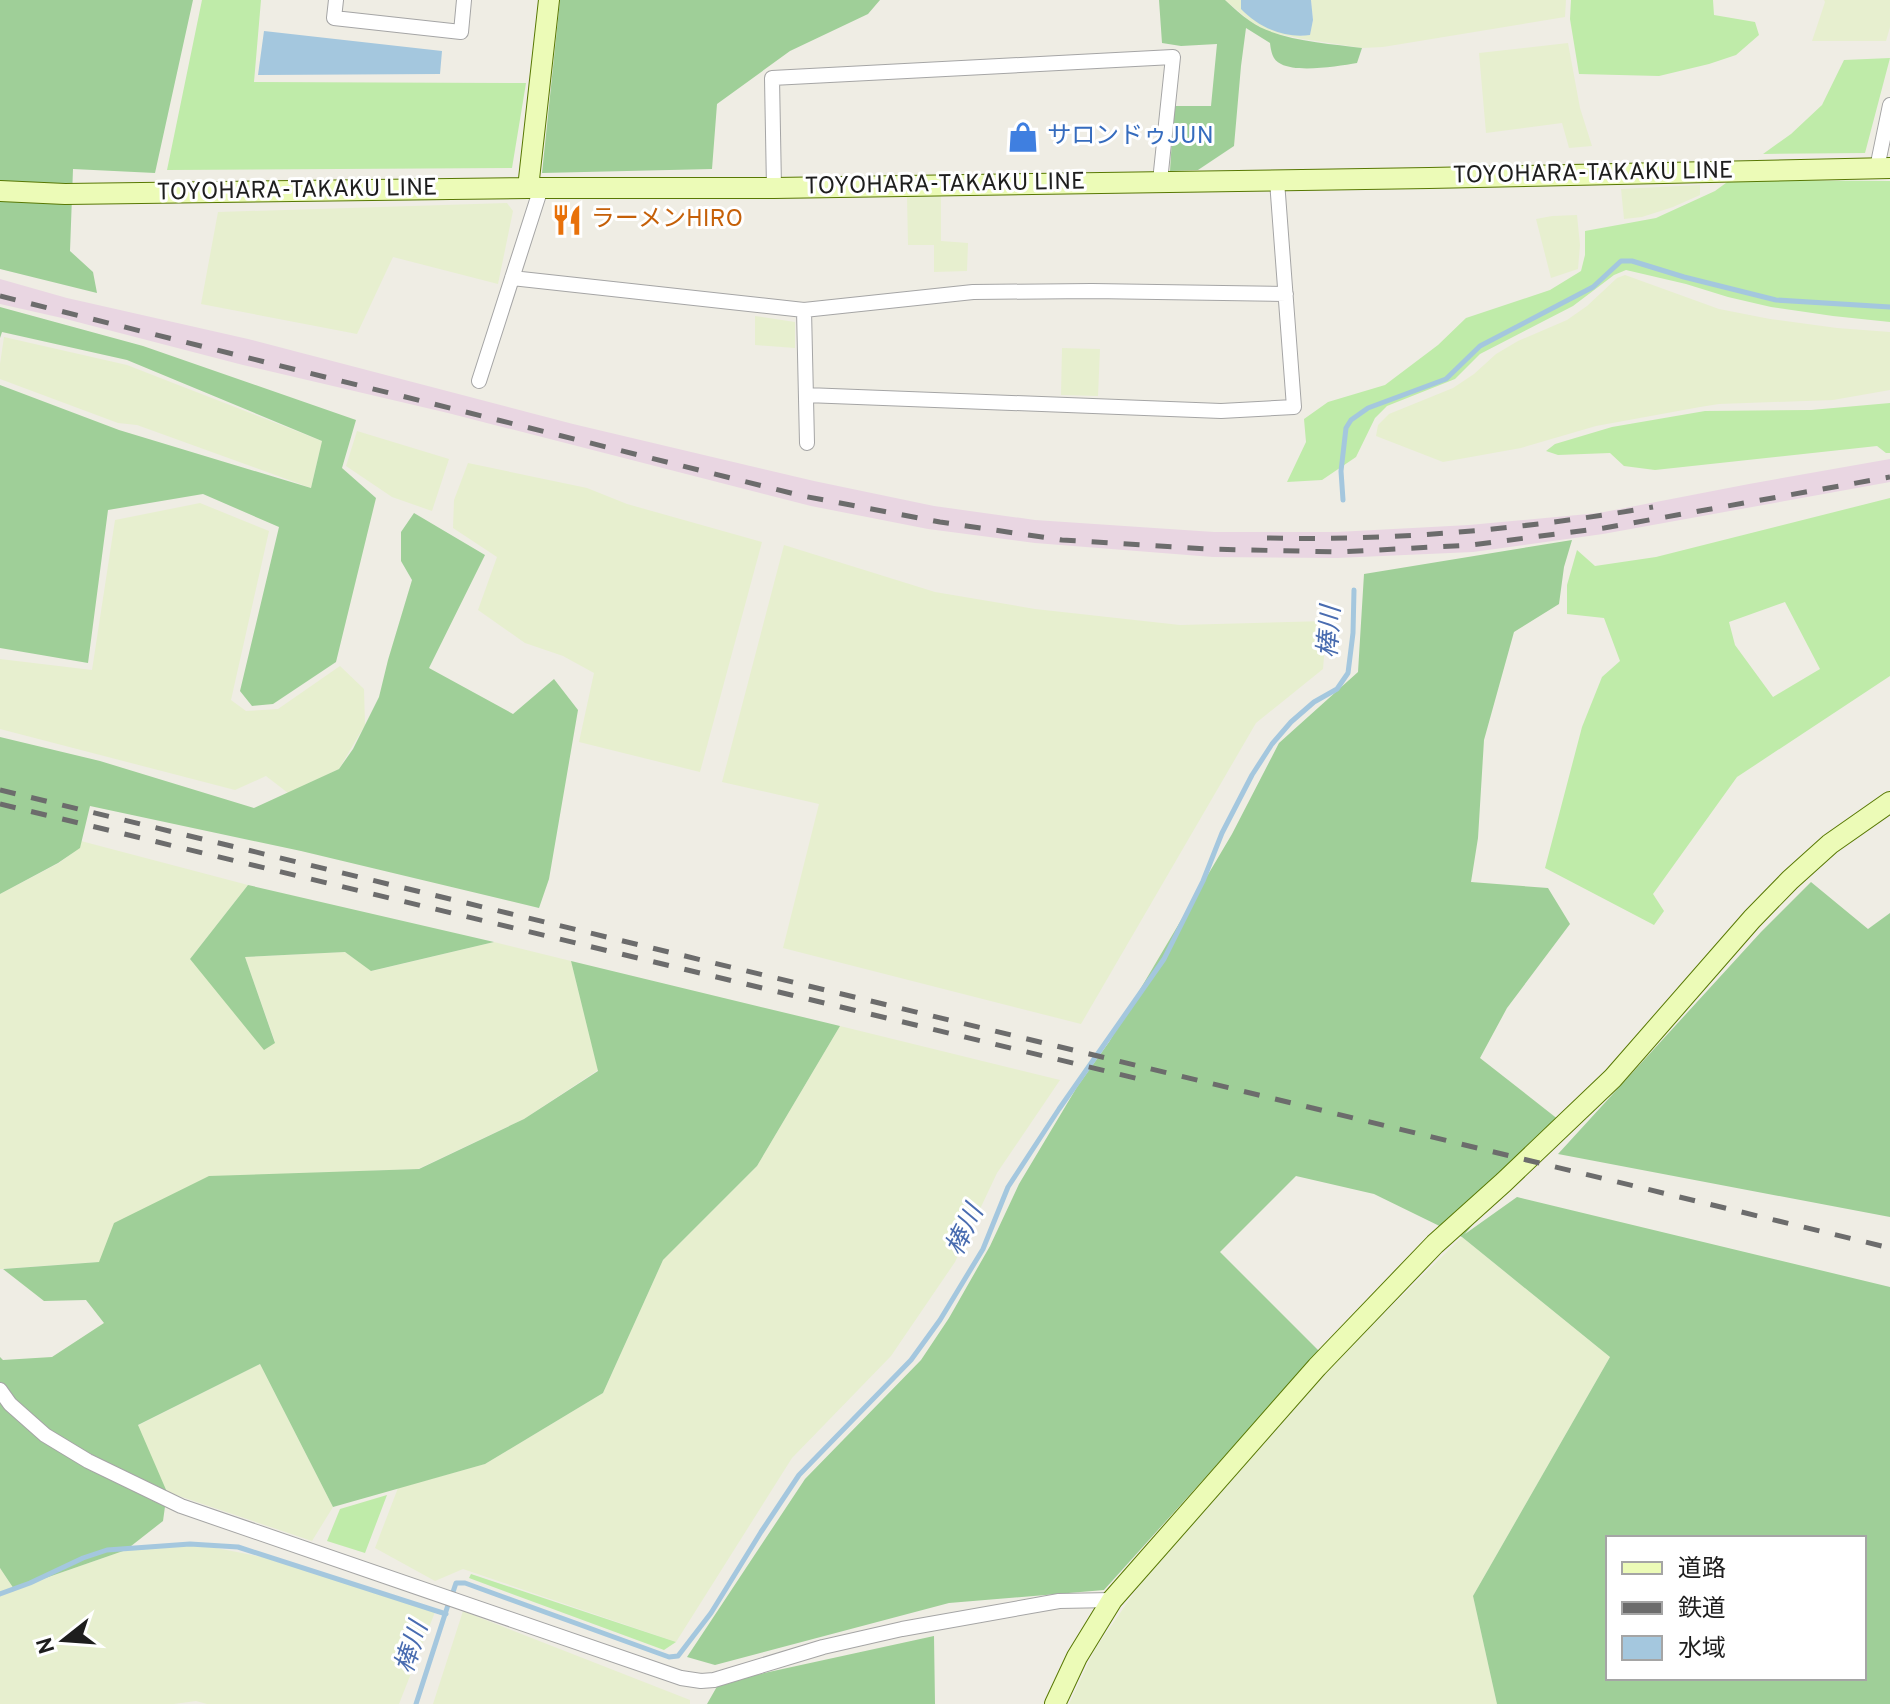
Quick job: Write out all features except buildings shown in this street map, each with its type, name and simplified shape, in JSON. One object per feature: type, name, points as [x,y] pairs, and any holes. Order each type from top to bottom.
[{"type":"main road","points":[[535,188],[549,0]]},
{"type":"main road","name":"TOYOHARA-TAKAKU LINE","points":[[0,191],[149,194],[774,188],[1883,168]]},
{"type":"main road","points":[[1055,1704],[1077,1657],[1112,1600],[1317,1367],[1435,1244],[1613,1078],[1790,880],[1830,844],[1890,802]]},
{"type":"street","points":[[336,0],[334,18],[461,32],[464,0]]},
{"type":"street","points":[[774,188],[772,78],[1173,57],[1160,181]]},
{"type":"street","points":[[1883,168],[1890,105]]},
{"type":"street","points":[[806,395],[1221,411],[1294,407],[1277,181]]},
{"type":"street","points":[[479,381],[512,278],[535,188]]},
{"type":"street","points":[[512,278],[804,310],[973,292],[1286,294]]},
{"type":"street","points":[[804,310],[807,443]]},
{"type":"street","points":[[0,1390],[10,1404],[45,1435],[88,1461],[181,1506],[681,1678],[714,1680],[823,1647],[992,1612],[1059,1601],[1112,1600]]},
{"type":"shaded area","points":[[0,279],[67,298],[248,339],[573,424],[814,481],[934,506],[1035,520],[1214,532],[1337,532],[1469,525],[1599,513],[1890,459],[1890,482],[1603,534],[1473,552],[1337,558],[1213,557],[1035,543],[928,529],[811,506],[448,413],[0,304]]},
{"type":"green space","points":[[0,0],[193,0],[155,173],[73,169],[70,251],[93,272],[97,293],[0,269]]},
{"type":"green space","points":[[202,0],[261,0],[254,82],[526,83],[512,168],[167,170]]},
{"type":"green space","points":[[560,0],[880,0],[868,14],[790,51],[717,104],[712,169],[542,173]]},
{"type":"green space","points":[[1159,0],[1225,0],[1250,21],[1274,33],[1362,48],[1357,63],[1319,68],[1288,67],[1276,60],[1270,43],[1246,28],[1234,146],[1198,170],[1170,171],[1174,106],[1211,106],[1217,44],[1181,46],[1162,43]]},
{"type":"green space","points":[[1225,0],[1241,0],[1241,9],[1302,36],[1310,34],[1313,20],[1311,0],[1566,0],[1565,17],[1362,48],[1269,32]]},
{"type":"green space","points":[[1571,0],[1713,0],[1714,15],[1755,22],[1759,35],[1736,55],[1659,76],[1579,74],[1570,19]]},
{"type":"green space","points":[[1824,0],[1890,0],[1890,27],[1886,41],[1812,41]]},
{"type":"green space","points":[[1568,43],[1580,108],[1592,146],[1569,148],[1562,123],[1486,133],[1479,53]]},
{"type":"green space","points":[[1890,58],[1865,153],[1763,154],[1791,134],[1822,105],[1844,60]]},
{"type":"green space","points":[[1730,180],[1890,181],[1890,322],[1771,307],[1626,270],[1614,275],[1573,306],[1480,354],[1455,379],[1387,406],[1375,418],[1356,457],[1322,480],[1287,482],[1306,442],[1304,419],[1328,402],[1385,385],[1438,345],[1466,318],[1550,290],[1581,271],[1585,231],[1656,218],[1715,191]]},
{"type":"green space","points":[[1700,185],[1700,195],[1642,217],[1624,219],[1621,189]]},
{"type":"green space","points":[[907,196],[941,196],[941,241],[968,243],[967,271],[934,272],[934,245],[908,245]]},
{"type":"green space","points":[[507,203],[513,211],[498,284],[393,257],[357,334],[201,304],[218,212]]},
{"type":"green space","points":[[1577,215],[1580,245],[1578,269],[1551,278],[1536,219]]},
{"type":"green space","points":[[1625,275],[1719,309],[1770,319],[1890,332],[1890,390],[1833,400],[1700,407],[1596,426],[1521,448],[1443,462],[1376,436],[1378,425],[1389,414],[1453,388],[1496,354],[1567,320],[1617,278]]},
{"type":"green space","points":[[0,307],[143,346],[356,420],[342,468],[376,498],[336,662],[273,704],[252,706],[240,691],[279,527],[203,494],[108,510],[88,663],[0,648],[0,385],[119,430],[311,488],[322,441],[127,360],[2,332],[0,338]]},
{"type":"green space","points":[[755,316],[795,322],[795,348],[755,345]]},
{"type":"green space","points":[[4,337],[127,365],[322,441],[311,488],[137,425],[118,423],[0,379]]},
{"type":"green space","points":[[1062,348],[1100,349],[1098,396],[1061,395]]},
{"type":"green space","points":[[1890,403],[1890,453],[1877,446],[1655,470],[1624,466],[1610,453],[1558,455],[1546,451],[1555,444],[1612,427],[1705,411],[1811,410]]},
{"type":"green space","points":[[357,431],[449,459],[432,511],[392,497],[346,466]]},
{"type":"green space","points":[[468,463],[587,488],[627,504],[762,542],[700,772],[579,742],[594,673],[563,656],[525,643],[478,610],[497,557],[453,528],[454,500]]},
{"type":"green space","points":[[1890,498],[1890,676],[1737,777],[1653,894],[1664,911],[1654,925],[1545,868],[1582,727],[1602,677],[1620,661],[1604,618],[1567,614],[1567,585],[1577,550],[1595,566],[1656,557]],"holes":[[[1785,602],[1820,669],[1773,697],[1735,645],[1729,622]]]},
{"type":"green space","points":[[200,503],[269,531],[231,700],[246,711],[278,709],[340,666],[364,689],[365,725],[339,769],[288,793],[266,776],[235,790],[0,729],[0,659],[92,670],[115,520]]},
{"type":"green space","points":[[414,513],[485,555],[429,668],[513,714],[554,679],[578,710],[549,879],[539,908],[301,851],[90,806],[80,848],[0,894],[0,737],[100,761],[254,808],[339,769],[353,749],[379,697],[412,580],[401,561],[401,532]]},
{"type":"green space","points":[[1572,540],[1564,567],[1559,604],[1514,632],[1484,740],[1478,838],[1471,882],[1548,888],[1570,924],[1507,1008],[1480,1058],[1559,1120],[1465,1234],[1517,1197],[1890,1287],[1890,1704],[1497,1704],[1473,1596],[1610,1357],[1462,1237],[1374,1194],[1296,1176],[1220,1252],[1319,1351],[1104,1590],[949,1603],[715,1665],[687,1657],[805,1479],[921,1360],[990,1246],[1019,1184],[1077,1087],[1109,1042],[1232,834],[1279,743],[1358,672],[1364,574]]},
{"type":"green space","points":[[784,545],[935,592],[1035,609],[1180,625],[1327,621],[1323,669],[1256,723],[1081,1024],[783,948],[819,804],[722,782]]},
{"type":"green space","points":[[81,841],[248,885],[190,959],[275,1042],[245,957],[345,952],[372,971],[494,942],[571,961],[598,1070],[524,1119],[418,1169],[209,1177],[99,1262],[0,1269],[0,894],[59,863],[79,848]]},
{"type":"green space","points":[[1811,882],[1868,929],[1890,913],[1890,1217],[1558,1154],[1761,932]]},
{"type":"green space","points":[[248,885],[494,942],[371,971],[345,952],[245,957],[275,1043],[264,1050],[190,959]]},
{"type":"green space","points":[[571,961],[840,1026],[757,1166],[663,1260],[603,1393],[485,1464],[333,1507],[260,1364],[138,1425],[167,1492],[163,1521],[126,1550],[14,1589],[0,1568],[0,1357],[3,1360],[52,1357],[104,1323],[86,1300],[44,1301],[3,1269],[99,1262],[114,1223],[209,1176],[419,1169],[524,1119],[598,1071]]},
{"type":"green space","points":[[840,1026],[1060,1080],[997,1173],[955,1262],[891,1356],[792,1458],[676,1642],[463,1569],[435,1581],[375,1548],[398,1488],[485,1464],[603,1393],[663,1260],[757,1166]]},
{"type":"green space","points":[[1462,1237],[1610,1357],[1473,1596],[1497,1704],[1069,1704],[1095,1649],[1141,1583],[1341,1356]]},
{"type":"green space","points":[[260,1364],[333,1507],[312,1541],[167,1492],[137,1426]]},
{"type":"green space","points":[[387,1495],[365,1553],[327,1541],[340,1509]]},
{"type":"green space","points":[[196,1544],[287,1562],[435,1612],[399,1704],[207,1704],[196,1701],[174,1704],[0,1704],[0,1568],[14,1589],[126,1550]]},
{"type":"green space","points":[[471,1574],[676,1642],[664,1650],[469,1578]]},
{"type":"green space","points":[[463,1611],[690,1700],[690,1704],[433,1704]]},
{"type":"green space","points":[[934,1636],[935,1704],[707,1704],[719,1683]]},
{"type":"water","points":[[1241,0],[1311,0],[1313,20],[1310,35],[1291,35],[1264,26],[1241,9]]},
{"type":"water","points":[[264,31],[442,51],[440,74],[258,75]]},
{"type":"waterway","name":"棒川","points":[[1343,500],[1341,471],[1346,428],[1351,420],[1368,408],[1446,379],[1480,346],[1593,287],[1621,261],[1632,261],[1776,300],[1890,307]]},
{"type":"waterway","name":"棒川","points":[[453,1592],[456,1583],[465,1583],[669,1657],[678,1656],[711,1613],[799,1475],[911,1360],[940,1320],[983,1249],[1008,1187],[1164,959],[1252,775],[1291,722],[1314,702],[1337,689],[1348,673],[1354,590]]},
{"type":"waterway","points":[[0,1594],[107,1550],[190,1544],[238,1547],[446,1614]]},
{"type":"waterway","name":"棒川","points":[[416,1704],[448,1605]]},
{"type":"railway","points":[[0,296],[803,496],[940,522],[1062,540],[1206,549],[1340,552],[1471,545],[1604,528],[1890,477]]},
{"type":"railway","points":[[1267,538],[1364,538],[1461,532],[1557,522],[1653,507]]},
{"type":"railway","points":[[0,790],[1890,1248]]},
{"type":"railway","points":[[0,804],[1139,1079]]},
{"type":"place","name":"サロンドゥJUN","points":[[1023,137]]},
{"type":"place","name":"ラーメンHIRO","points":[[567,220]]}]
